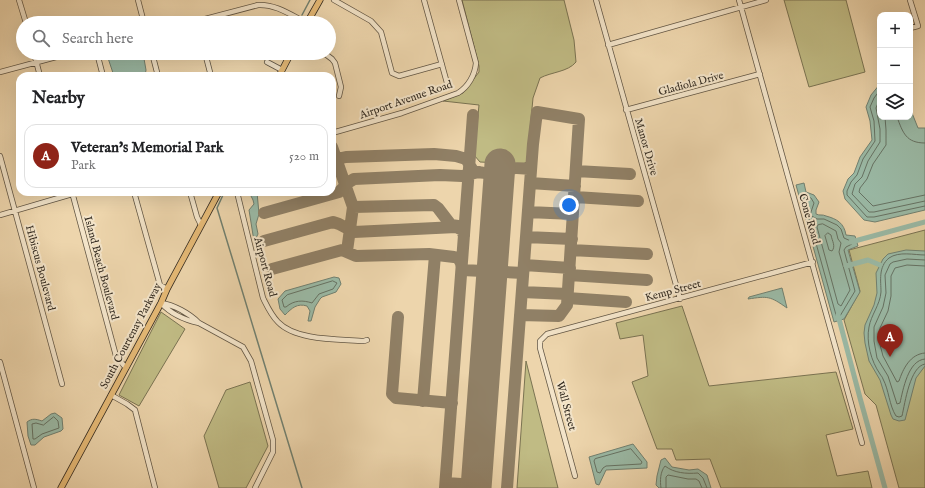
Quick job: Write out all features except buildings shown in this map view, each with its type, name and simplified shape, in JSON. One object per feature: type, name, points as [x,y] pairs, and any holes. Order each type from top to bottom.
[{"type":"main road","points":[[311,16],[320,0]]},
{"type":"main road","points":[[282,70],[287,60]]},
{"type":"main road","name":"South Courtenay Parkway","points":[[61,488],[217,196]]},
{"type":"street","points":[[20,0],[24,16]]},
{"type":"street","points":[[138,0],[142,16]]},
{"type":"street","points":[[334,0],[371,20],[381,32],[392,73],[399,76],[442,64]]},
{"type":"street","points":[[424,0],[447,83]]},
{"type":"street","name":"Airport Avenue Road","points":[[336,132],[402,113],[458,93],[464,89],[475,71],[476,63],[459,0]]},
{"type":"street","name":"Manor Drive","points":[[596,0],[680,299]]},
{"type":"street","name":"Cone Road","points":[[739,0],[862,443]]},
{"type":"street","points":[[608,45],[766,0]]},
{"type":"street","points":[[910,0],[918,26],[913,27]]},
{"type":"street","points":[[218,16],[258,5],[265,5],[276,7],[293,16]]},
{"type":"street","points":[[0,72],[44,60]]},
{"type":"street","points":[[99,60],[102,72]]},
{"type":"street","points":[[154,60],[157,72]]},
{"type":"street","points":[[207,60],[210,72]]},
{"type":"street","points":[[333,60],[335,63],[341,87],[339,96]]},
{"type":"street","points":[[36,62],[39,72]]},
{"type":"street","points":[[267,62],[282,70]]},
{"type":"street","name":"Gladiola Drive","points":[[626,110],[760,74]]},
{"type":"street","name":"Hibiscus Boulevard","points":[[0,156],[62,384]]},
{"type":"street","points":[[0,215],[62,196]]},
{"type":"street","name":"Island Beach Boulevard","points":[[73,196],[116,356],[126,368]]},
{"type":"street","points":[[135,196],[160,285],[167,289]]},
{"type":"street","points":[[191,196],[197,217],[201,225]]},
{"type":"street","name":"Airport Road","points":[[238,196],[263,298],[278,322],[290,331],[303,336],[367,340]]},
{"type":"street","name":"Kemp Street","points":[[540,341],[546,334],[680,299],[812,262]]},
{"type":"street","points":[[161,303],[167,309],[191,321],[199,323],[243,347],[252,361],[273,440],[273,452],[255,488]]},
{"type":"street","name":"Wall Street","points":[[540,341],[540,348],[576,476]]},
{"type":"street","points":[[0,362],[34,488]]},
{"type":"street","points":[[111,395],[135,410],[155,488]]},
{"type":"shaded area","points":[[462,0],[564,0],[574,40],[576,62],[569,68],[540,78],[533,98],[527,161],[525,163],[480,162],[474,155],[479,105],[443,101],[463,93],[479,72],[479,66]]},
{"type":"shaded area","points":[[784,0],[846,0],[865,72],[809,87]]},
{"type":"shaded area","points":[[925,230],[925,488],[899,488],[876,405],[865,394],[844,320],[860,291],[849,250]]},
{"type":"shaded area","points":[[682,306],[709,386],[836,372],[853,429],[826,435],[837,476],[868,471],[872,488],[721,488],[710,459],[676,460],[672,449],[657,449],[632,382],[648,376],[643,335],[620,339],[616,323]]},
{"type":"shaded area","points":[[161,312],[185,329],[139,406],[119,395]]},
{"type":"shaded area","points":[[526,361],[558,488],[517,488]]},
{"type":"shaded area","points":[[250,382],[268,446],[246,488],[219,488],[204,436],[226,390]]},
{"type":"water","points":[[109,60],[144,60],[146,72],[113,72]]},
{"type":"water","points":[[877,88],[877,120],[913,120],[913,116],[918,128],[925,128],[925,210],[875,222],[864,220],[845,199],[843,191],[848,179],[854,173],[860,157],[872,140],[870,121],[866,107],[871,95]]},
{"type":"water","points":[[804,183],[806,192],[814,195],[819,202],[816,214],[837,220],[844,227],[846,235],[855,236],[858,246],[848,250],[860,292],[844,319],[834,322],[796,185]]},
{"type":"water","points":[[251,196],[257,196],[259,214],[256,224],[258,234],[256,238],[254,238],[253,235],[249,210],[254,204]]},
{"type":"water","points":[[906,250],[925,251],[925,366],[916,378],[905,420],[899,421],[893,419],[891,415],[880,380],[869,361],[864,333],[865,325],[874,305],[877,293],[876,273],[883,259],[888,254]]},
{"type":"water","points":[[334,277],[339,278],[341,284],[336,292],[320,299],[315,307],[311,321],[308,321],[310,311],[307,306],[300,305],[295,307],[285,315],[280,309],[278,299],[285,291]]},
{"type":"water","points":[[782,288],[787,308],[777,301],[765,297],[748,299],[749,297]]},
{"type":"water","points":[[55,413],[62,418],[63,429],[44,437],[35,445],[31,445],[28,436],[27,422],[34,419],[42,421],[51,414]]},
{"type":"water","points":[[633,444],[647,462],[647,468],[606,470],[599,485],[596,484],[589,457]]},
{"type":"water","points":[[665,458],[672,467],[689,470],[698,469],[707,475],[711,488],[659,488],[656,485],[657,476],[661,460]]},
{"type":"waterway","points":[[302,15],[310,0]]},
{"type":"waterway","points":[[223,196],[217,208],[302,488]]},
{"type":"waterway","points":[[851,242],[925,222]]},
{"type":"waterway","points":[[846,266],[868,260],[880,265]]},
{"type":"waterway","points":[[838,315],[885,488]]},
{"type":"taxiway","points":[[507,488],[533,144],[537,112],[579,119],[567,305],[559,316],[520,315]]},
{"type":"taxiway","points":[[445,488],[473,115]]},
{"type":"taxiway","points":[[336,160],[346,157],[434,154],[456,156],[466,159],[472,169]]},
{"type":"taxiway","points":[[336,158],[353,207],[347,251]]},
{"type":"taxiway","points":[[472,172],[491,175],[499,184],[501,178],[507,170],[515,168],[531,169]]},
{"type":"taxiway","points":[[576,171],[630,174]]},
{"type":"taxiway","points":[[336,193],[354,179],[440,175],[462,176],[479,172]]},
{"type":"taxiway","points":[[530,183],[575,186]]},
{"type":"taxiway","points":[[264,213],[325,196]]},
{"type":"taxiway","points":[[575,197],[638,201]]},
{"type":"taxiway","points":[[353,207],[434,205],[451,225],[458,226]]},
{"type":"taxiway","points":[[528,212],[573,214]]},
{"type":"taxiway","points":[[264,241],[333,222],[354,232],[456,227],[462,230],[464,236]]},
{"type":"taxiway","points":[[526,237],[572,239]]},
{"type":"taxiway","points":[[272,269],[342,250],[356,256],[429,254],[454,257],[458,258],[461,263],[462,270],[523,273]]},
{"type":"taxiway","points":[[571,250],[647,254]]},
{"type":"taxiway","points":[[423,401],[435,255]]},
{"type":"taxiway","points":[[524,265],[570,268]]},
{"type":"taxiway","points":[[569,275],[647,280]]},
{"type":"taxiway","points":[[522,292],[568,294]]},
{"type":"taxiway","points":[[567,298],[626,302]]},
{"type":"taxiway","points":[[398,317],[392,394],[396,398],[452,403]]},
{"type":"taxiway","points":[[446,483],[476,485]]},
{"type":"runway","points":[[476,488],[500,164]]},
{"type":"place","name":"Veteran's Memorial Park","points":[[890,357]]}]
